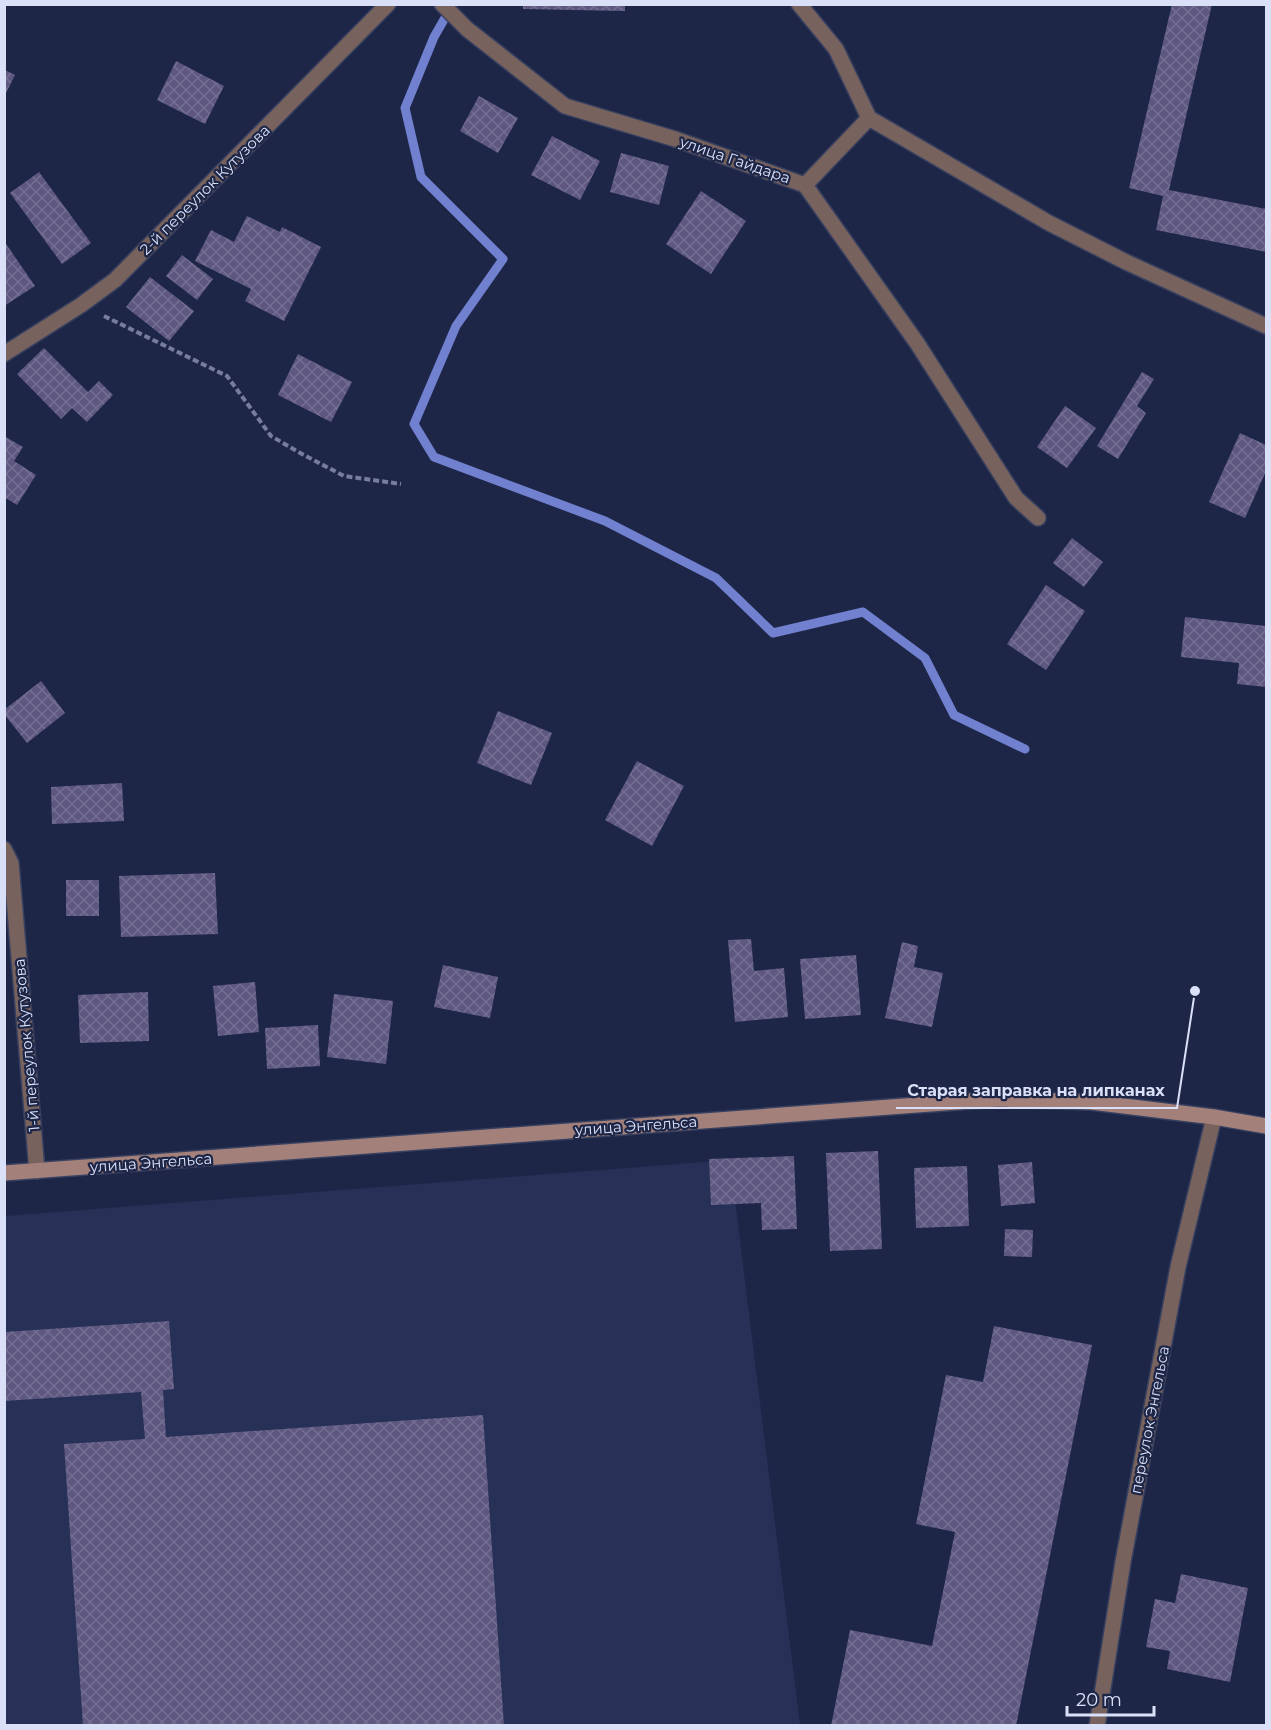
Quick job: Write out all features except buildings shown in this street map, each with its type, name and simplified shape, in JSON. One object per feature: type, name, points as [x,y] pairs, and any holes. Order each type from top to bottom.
[{"type":"street","name":"2-й переулок Кутузова","points":[[4,354],[81,305],[115,280],[388,4]]},
{"type":"street","name":"улица Гайдара","points":[[442,4],[464,25],[565,106],[675,139],[805,185],[917,344],[1016,498],[1038,518]]},
{"type":"street","points":[[800,4],[837,49],[869,118],[1049,223],[1126,262],[1266,326]]},
{"type":"street","points":[[805,185],[869,118]]},
{"type":"street","name":"1-й переулок Кутузова","points":[[4,849],[12,863],[38,1171]]},
{"type":"street","name":"улица Энгельса","points":[[4,1173],[998,1100],[1091,1102],[1266,1125]]},
{"type":"street","name":"переулок Энгельса","points":[[1097,1725],[1123,1562],[1178,1267],[1214,1117]]},
{"type":"path","points":[[81,305],[227,376],[271,436],[302,454],[344,476],[401,484]]},
{"type":"shaded area","points":[[730,1160],[800,1725],[5,1726],[5,1216]]},
{"type":"waterway","points":[[453,4],[434,37],[405,108],[421,177],[503,259],[456,326],[414,424],[434,457],[605,521],[716,578],[773,633],[863,612],[925,658],[954,715],[1025,749]]},
{"type":"place","name":"Старая заправка на липканах","points":[[1195,991]]}]
